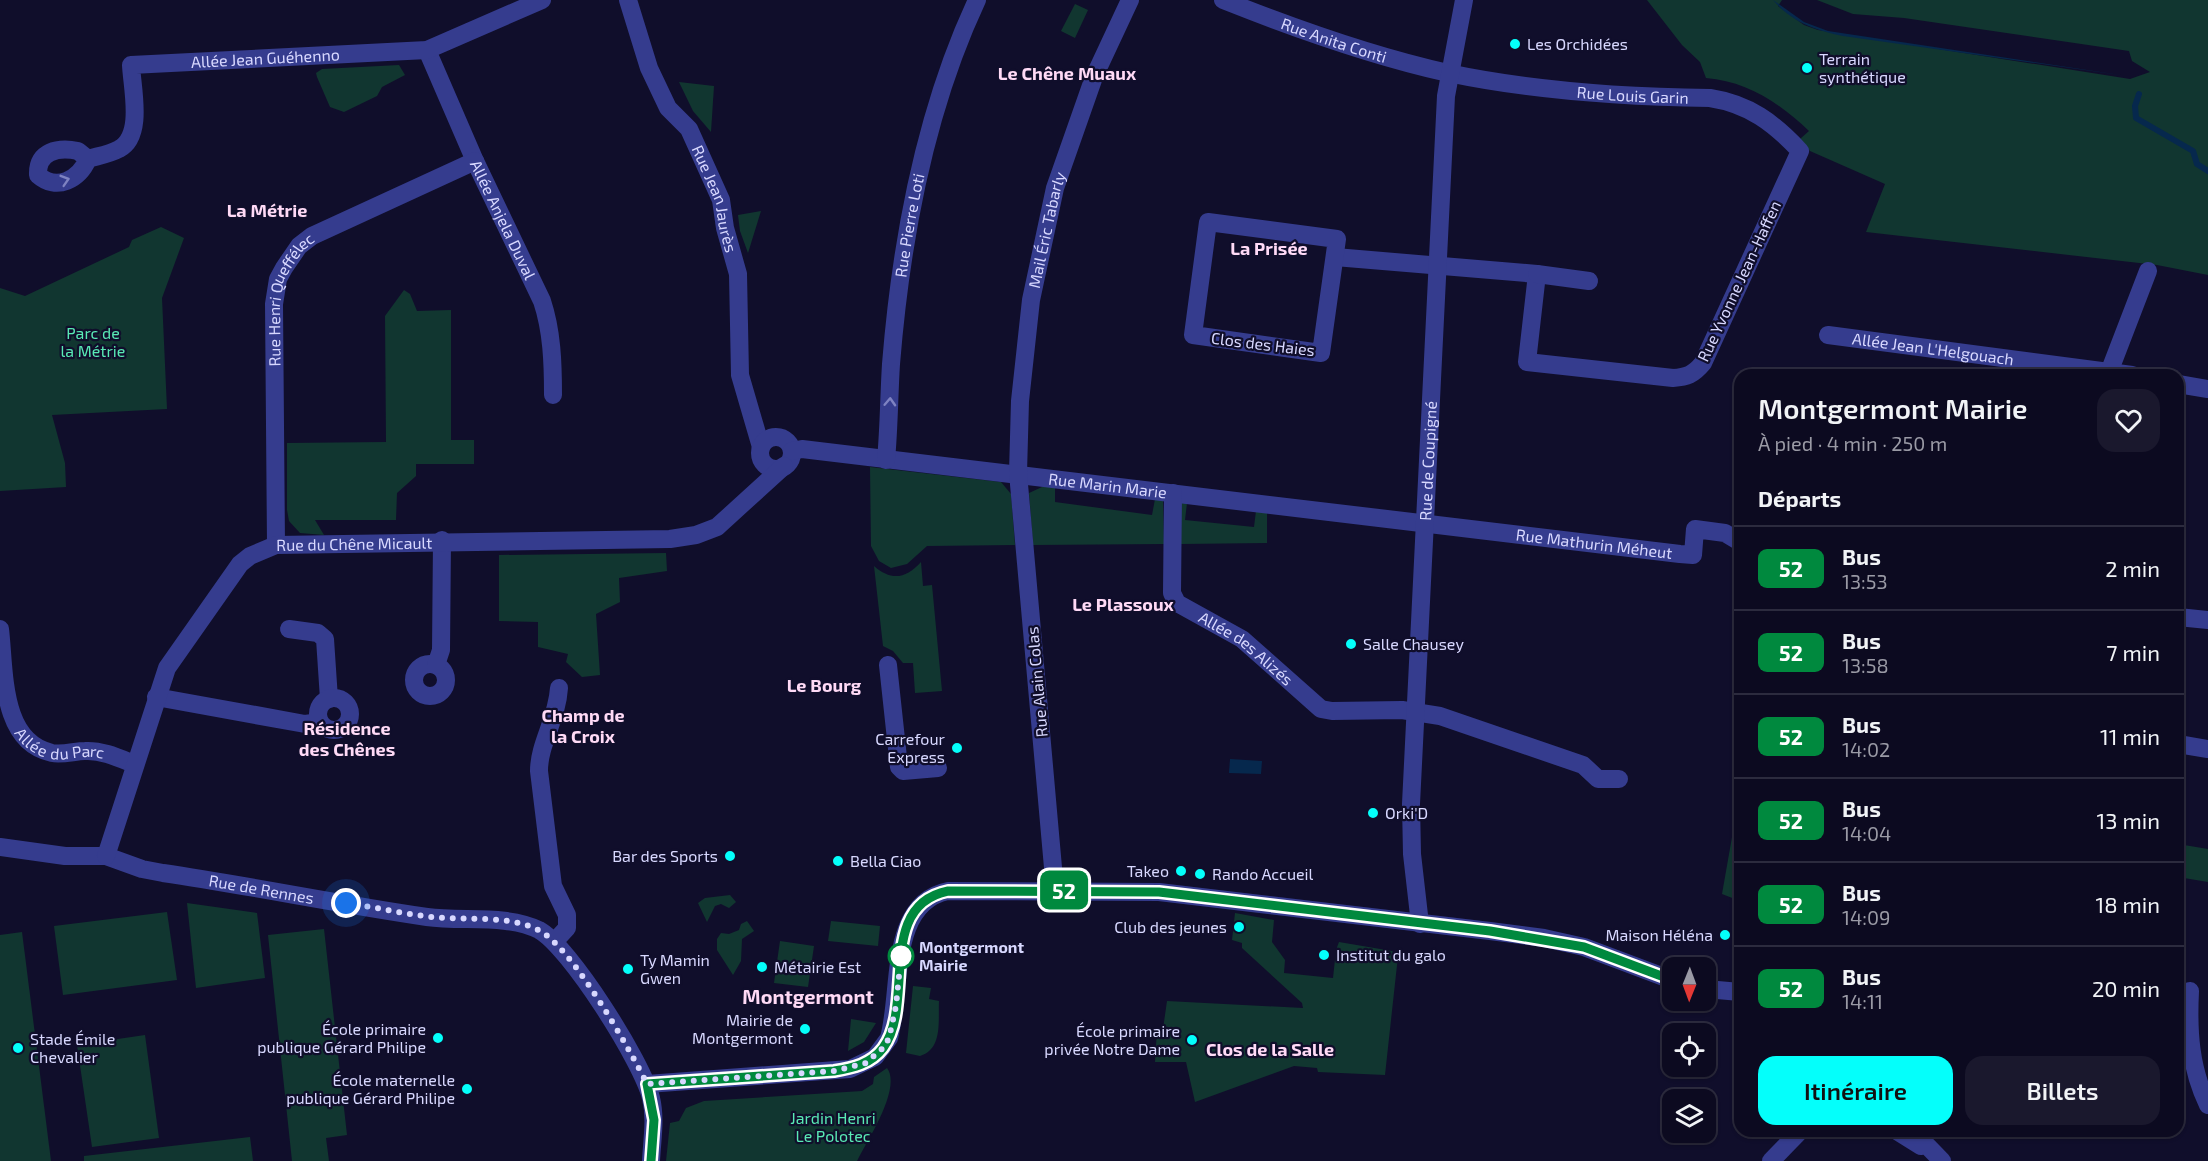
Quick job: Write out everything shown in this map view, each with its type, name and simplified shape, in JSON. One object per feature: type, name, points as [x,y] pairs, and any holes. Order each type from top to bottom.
[{"type":"street","name":"Allée Jean Guéhenno","points":[[88,159],[120,149],[129,140],[134,127],[132,65],[427,50],[518,5],[542,0]]},
{"type":"street","name":"Rue Jean Jaurès","points":[[618,0],[630,7],[649,68],[668,108],[689,129],[721,200],[725,228],[738,274],[740,375],[761,452]]},
{"type":"street","name":"Rue Pierre Loti","points":[[886,460],[897,307],[924,150],[939,98],[977,0]]},
{"type":"street","name":"Mail Éric Tabarly","points":[[1018,473],[1020,401],[1026,338],[1042,242],[1073,131],[1094,77],[1130,0]]},
{"type":"street","name":"Rue Anita Conti","points":[[1223,0],[1314,34],[1449,73]]},
{"type":"street","name":"Rue de Coupigné","points":[[1420,924],[1411,820],[1436,264],[1449,73],[1464,0]]},
{"type":"street","name":"Allée Anjela Duval","points":[[427,50],[547,317],[553,394]]},
{"type":"street","name":"Rue Louis Garin","points":[[1449,73],[1531,86],[1604,94],[1720,99],[1742,106],[1770,121],[1800,151]]},
{"type":"street","name":"Rue Yvonne Jean-Haffen","points":[[1537,274],[1527,362],[1672,378],[1694,375],[1703,363],[1800,151]]},
{"type":"street","name":"Rue Henri Queffélec","points":[[276,545],[274,304],[284,267],[299,246],[319,232],[475,161]]},
{"type":"street","name":"Clos des Haies","points":[[1208,222],[1337,239],[1335,256],[1321,353],[1193,335],[1208,222]]},
{"type":"street","points":[[1335,256],[1436,264],[1589,281]]},
{"type":"street","points":[[2110,369],[2148,271]]},
{"type":"street","name":"Allée Jean L'Helgouach","points":[[1828,335],[2079,369]]},
{"type":"street","points":[[2184,385],[2208,389]]},
{"type":"street","name":"Rue Jean Jaurès","points":[[747,401],[786,452]]},
{"type":"street","points":[[750,497],[761,452],[773,437],[786,452],[770,468],[761,452]]},
{"type":"street","name":"Rue Marin Marie","points":[[786,452],[802,449],[1018,473],[1424,524]]},
{"type":"street","name":"Rue du Chêne Micault","points":[[106,856],[167,668],[240,564],[250,556],[276,545],[442,540],[670,539],[696,535],[717,527],[750,497],[786,452]]},
{"type":"street","name":"Rue Alain Colas","points":[[1018,473],[1055,890]]},
{"type":"street","name":"Allée des Alizés","points":[[1173,493],[1172,593],[1177,603],[1242,639],[1321,709],[1417,711],[1440,716],[1583,765],[1598,778],[1619,779]]},
{"type":"street","name":"Rue Mathurin Méheut","points":[[1424,524],[1693,555],[1695,529],[1725,533],[1734,538]]},
{"type":"street","points":[[436,665],[441,650],[442,540]]},
{"type":"street","points":[[2184,618],[2208,621]]},
{"type":"street","name":"Allée du Parc","points":[[0,629],[11,713],[17,729],[34,744],[53,753],[87,750],[106,753],[134,764]]},
{"type":"street","points":[[289,629],[318,633],[325,639],[329,699]]},
{"type":"street","points":[[888,666],[899,767],[910,771],[938,768]]},
{"type":"street","points":[[559,688],[558,706],[540,755],[539,771],[553,886],[568,921],[567,928],[555,941],[607,1015],[647,1084],[654,1120],[651,1161]]},
{"type":"street","points":[[156,697],[305,724],[320,722],[333,729],[343,727],[349,719],[346,704],[339,699],[329,699],[319,708],[320,722]]},
{"type":"street","points":[[2184,745],[2208,749]]},
{"type":"street","name":"Rue de Rennes","points":[[0,847],[65,856],[106,856],[142,869],[163,873],[418,915],[527,925],[555,941]]},
{"type":"street","points":[[647,1084],[834,1071],[866,1063],[884,1047],[889,1038],[896,1006],[903,941],[912,915],[928,899],[948,891],[1159,892],[1567,942],[1662,976]]},
{"type":"street","points":[[1716,990],[1734,991]]},
{"type":"street","points":[[2192,991],[2191,1052],[2196,1078],[2208,1105]]},
{"type":"street","points":[[1771,1161],[1794,1137]]},
{"type":"street","points":[[1906,1137],[1935,1155]]},
{"type":"street","points":[[1918,1137],[1935,1155]]},
{"type":"green space","points":[[1647,0],[1782,0],[1778,6],[1804,25],[1818,30],[2130,79],[2150,72],[2132,61],[2129,51],[1904,18],[1853,14],[1817,0],[2208,0],[2208,275],[2157,265],[1866,232],[1885,184],[1810,151],[1800,139],[1809,131],[1786,111],[1762,95],[1735,84],[1706,78],[1700,62],[1682,45]]},
{"type":"green space","points":[[1075,4],[1088,10],[1075,38],[1061,31]]},
{"type":"green space","points":[[399,65],[405,75],[382,87],[377,96],[344,112],[330,107],[316,73],[322,69]]},
{"type":"green space","points":[[679,82],[714,86],[711,132],[693,111]]},
{"type":"green space","points":[[761,211],[748,253],[740,231],[738,215]]},
{"type":"green space","name":"Parc de la Métrie","points":[[161,227],[184,238],[162,298],[167,409],[52,415],[65,463],[66,487],[0,491],[0,288],[25,296],[129,247],[132,240]]},
{"type":"green space","points":[[404,290],[410,294],[417,311],[451,310],[451,440],[474,440],[474,464],[416,464],[416,476],[397,493],[396,520],[315,520],[324,535],[300,533],[289,521],[287,510],[287,443],[386,442],[385,316]]},
{"type":"green space","points":[[870,467],[1001,482],[1011,494],[1015,545],[927,546],[907,564],[891,568],[879,561],[871,546]]},
{"type":"green space","points":[[1042,487],[1055,487],[1055,502],[1152,515],[1155,499],[1163,500],[1164,544],[1033,545],[1029,493]]},
{"type":"green space","points":[[1180,503],[1187,503],[1185,520],[1254,527],[1256,511],[1267,513],[1267,543],[1181,544]]},
{"type":"green space","points":[[666,553],[667,571],[619,578],[620,602],[596,614],[600,675],[582,677],[566,662],[568,654],[538,647],[538,622],[499,621],[499,555]]},
{"type":"green space","points":[[921,562],[923,586],[932,585],[942,691],[915,693],[913,663],[903,663],[893,651],[883,646],[874,566],[886,574],[898,576],[910,572]]},
{"type":"green space","points":[[1734,826],[1734,899],[1722,894]]},
{"type":"green space","points":[[2184,845],[2208,849],[2208,882],[2184,878]]},
{"type":"green space","points":[[730,895],[736,902],[729,908],[721,904],[715,906],[707,922],[698,903],[705,898]]},
{"type":"green space","points":[[187,903],[257,913],[265,978],[196,988]]},
{"type":"green space","points":[[167,912],[177,980],[63,995],[54,926]]},
{"type":"green space","points":[[1235,913],[1274,920],[1272,942],[1285,960],[1284,973],[1333,978],[1339,942],[1392,951],[1398,956],[1385,1075],[1318,1072],[1317,1068],[1294,1066],[1195,1102],[1186,1062],[1155,1062],[1157,1029],[1163,1029],[1167,1001],[1303,1008],[1302,1003],[1242,948],[1242,943],[1232,940]]},
{"type":"green space","points":[[747,921],[754,931],[742,939],[741,961],[733,975],[717,950],[717,939],[721,933],[729,934],[739,930],[741,924]]},
{"type":"green space","points":[[831,921],[880,926],[878,946],[828,941]]},
{"type":"green space","points":[[324,929],[347,1135],[326,1138],[329,1161],[292,1161],[268,935]]},
{"type":"green space","name":"Stade Émile Chevalier","points":[[22,932],[51,1161],[0,1161],[0,935]]},
{"type":"green space","points":[[780,941],[814,946],[808,987],[774,983]]},
{"type":"green space","points":[[913,986],[931,988],[929,999],[939,1001],[936,1041],[933,1047],[920,1056],[906,1053]]},
{"type":"green space","points":[[851,1019],[876,1023],[864,1042],[848,1051]]},
{"type":"green space","points":[[145,1035],[159,1138],[92,1147],[77,1045]]},
{"type":"green space","name":"Jardin Henri Le Polotec","points":[[887,1068],[890,1088],[887,1101],[857,1161],[666,1161],[670,1123],[679,1121],[686,1108],[704,1101],[862,1091],[873,1084],[874,1077]]},
{"type":"green space","points":[[250,1137],[253,1161],[84,1161],[84,1156]]},
{"type":"water","points":[[1773,0],[1804,22],[1828,31],[2127,76],[1843,36],[1805,24],[1780,8]]},
{"type":"water","points":[[1230,759],[1262,761],[1261,774],[1229,773]]},
{"type":"waterway","points":[[2139,94],[2135,106],[2136,118],[2193,151],[2197,164],[2208,171]]},
{"type":"bus line","name":"52","points":[[651,1161],[654,1120],[647,1084],[834,1071],[866,1063],[875,1056],[889,1038],[896,1006],[903,941],[912,915],[928,899],[948,891],[1159,892],[1490,931],[1567,942],[1662,976]]},
{"type":"place","name":"Les Orchidées","points":[[1515,44]]},
{"type":"place","name":"Terrain synthétique","points":[[1807,68]]},
{"type":"place","name":"Salle Chausey","points":[[1351,644]]},
{"type":"place","name":"Carrefour Express","points":[[957,748]]},
{"type":"place","name":"Orki'D","points":[[1373,813]]},
{"type":"place","name":"Bar des Sports","points":[[730,856]]},
{"type":"place","name":"Bella Ciao","points":[[838,861]]},
{"type":"place","name":"Takeo","points":[[1181,871]]},
{"type":"place","name":"Rando Accueil","points":[[1200,874]]},
{"type":"place","name":"Club des jeunes","points":[[1239,927]]},
{"type":"place","name":"Maison Héléna","points":[[1725,935]]},
{"type":"place","name":"Institut du galo","points":[[1324,955]]},
{"type":"place","name":"Montgermont Mairie","points":[[901,956]]},
{"type":"place","name":"Métairie Est","points":[[762,967]]},
{"type":"place","name":"Ty Mamin Gwen","points":[[628,969]]},
{"type":"place","name":"Mairie de Montgermont","points":[[805,1029]]},
{"type":"place","name":"École primaire publique Gérard Philipe","points":[[438,1038]]},
{"type":"place","name":"École primaire privée Notre Dame","points":[[1192,1040]]},
{"type":"place","name":"Stade Émile Chevalier","points":[[18,1048]]},
{"type":"place","name":"École maternelle publique Gérard Philipe","points":[[467,1089]]},
{"type":"district","name":"Le Chêne Muaux","points":[[1067,74]]},
{"type":"district","name":"La Métrie","points":[[267,211]]},
{"type":"district","name":"La Prisée","points":[[1269,249]]},
{"type":"district","name":"Le Plassoux","points":[[1123,605]]},
{"type":"district","name":"Le Bourg","points":[[824,686]]},
{"type":"district","name":"Champ de la Croix","points":[[583,726]]},
{"type":"district","name":"Résidence des Chênes","points":[[347,739]]},
{"type":"district","name":"Montgermont","points":[[808,997]]},
{"type":"district","name":"Clos de la Salle","points":[[1270,1050]]},
{"type":"route","points":[[346,903],[428,917],[509,922],[527,925],[541,931],[565,952],[607,1015],[647,1084],[834,1071],[866,1063],[884,1047],[889,1038],[896,1006],[901,956]]}]
